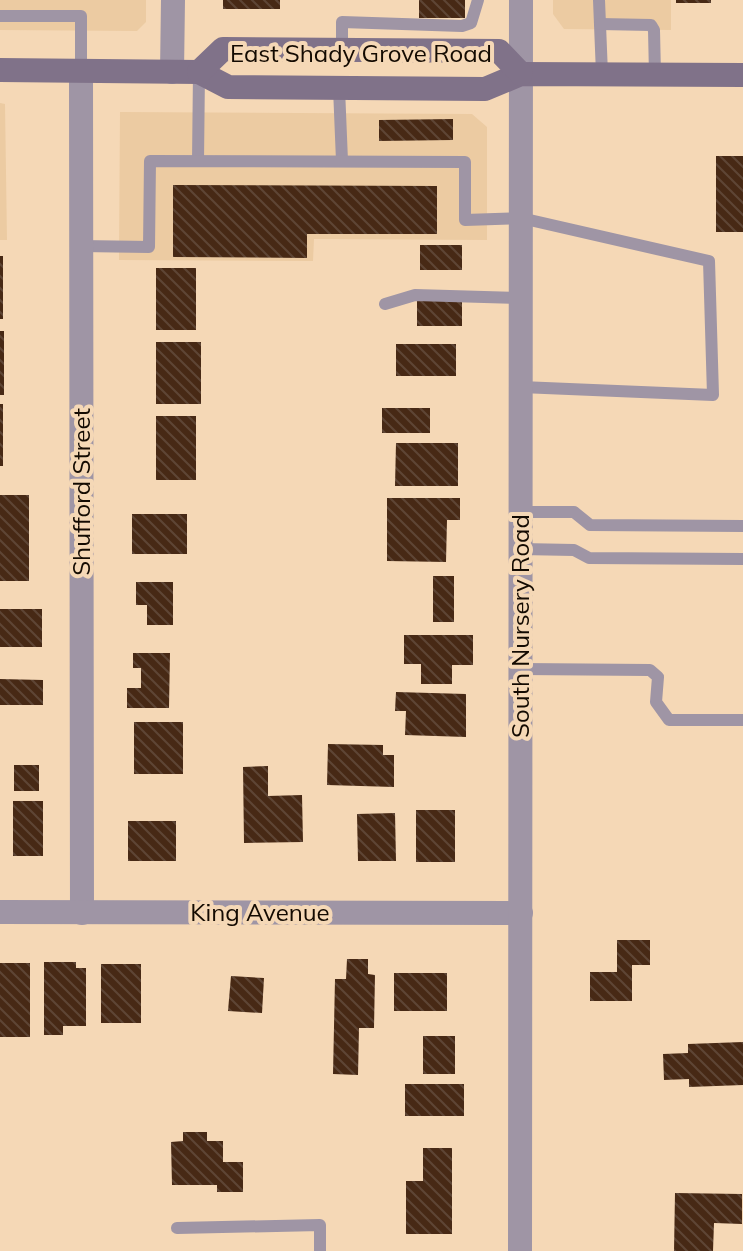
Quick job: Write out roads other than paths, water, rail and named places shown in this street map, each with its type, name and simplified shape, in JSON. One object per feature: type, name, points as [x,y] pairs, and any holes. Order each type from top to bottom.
[{"type":"main road","name":"East Shady Grove Road","points":[[199,72],[223,49],[403,50],[499,51],[521,74]]},
{"type":"main road","name":"East Shady Grove Road","points":[[0,70],[199,72],[228,87],[485,89],[521,74],[743,75]]},
{"type":"street","points":[[172,72],[173,0]]},
{"type":"street","name":"South Nursery Road","points":[[520,1251],[521,0]]},
{"type":"street","name":"Shufford Street","points":[[81,71],[82,913]]},
{"type":"street","name":"King Avenue","points":[[0,912],[521,913]]},
{"type":"lane","points":[[342,50],[342,22],[462,26],[471,23],[478,0]]},
{"type":"lane","points":[[599,0],[602,74]]},
{"type":"lane","points":[[0,16],[81,16],[81,71]]},
{"type":"lane","points":[[403,50],[404,24]]},
{"type":"lane","points":[[600,24],[651,25],[654,30],[655,75]]},
{"type":"lane","points":[[198,161],[199,72]]},
{"type":"lane","points":[[339,88],[342,161]]},
{"type":"lane","points":[[81,246],[149,247],[150,161],[465,162],[465,220],[521,218],[709,261],[713,395],[521,387]]},
{"type":"lane","points":[[385,304],[415,295],[521,298]]},
{"type":"lane","points":[[521,512],[574,512],[590,525],[743,526]]},
{"type":"lane","points":[[521,549],[574,550],[589,558],[743,559]]},
{"type":"lane","points":[[521,669],[650,670],[658,677],[656,702],[669,720],[743,720]]},
{"type":"lane","points":[[177,1228],[320,1225],[320,1251]]}]
